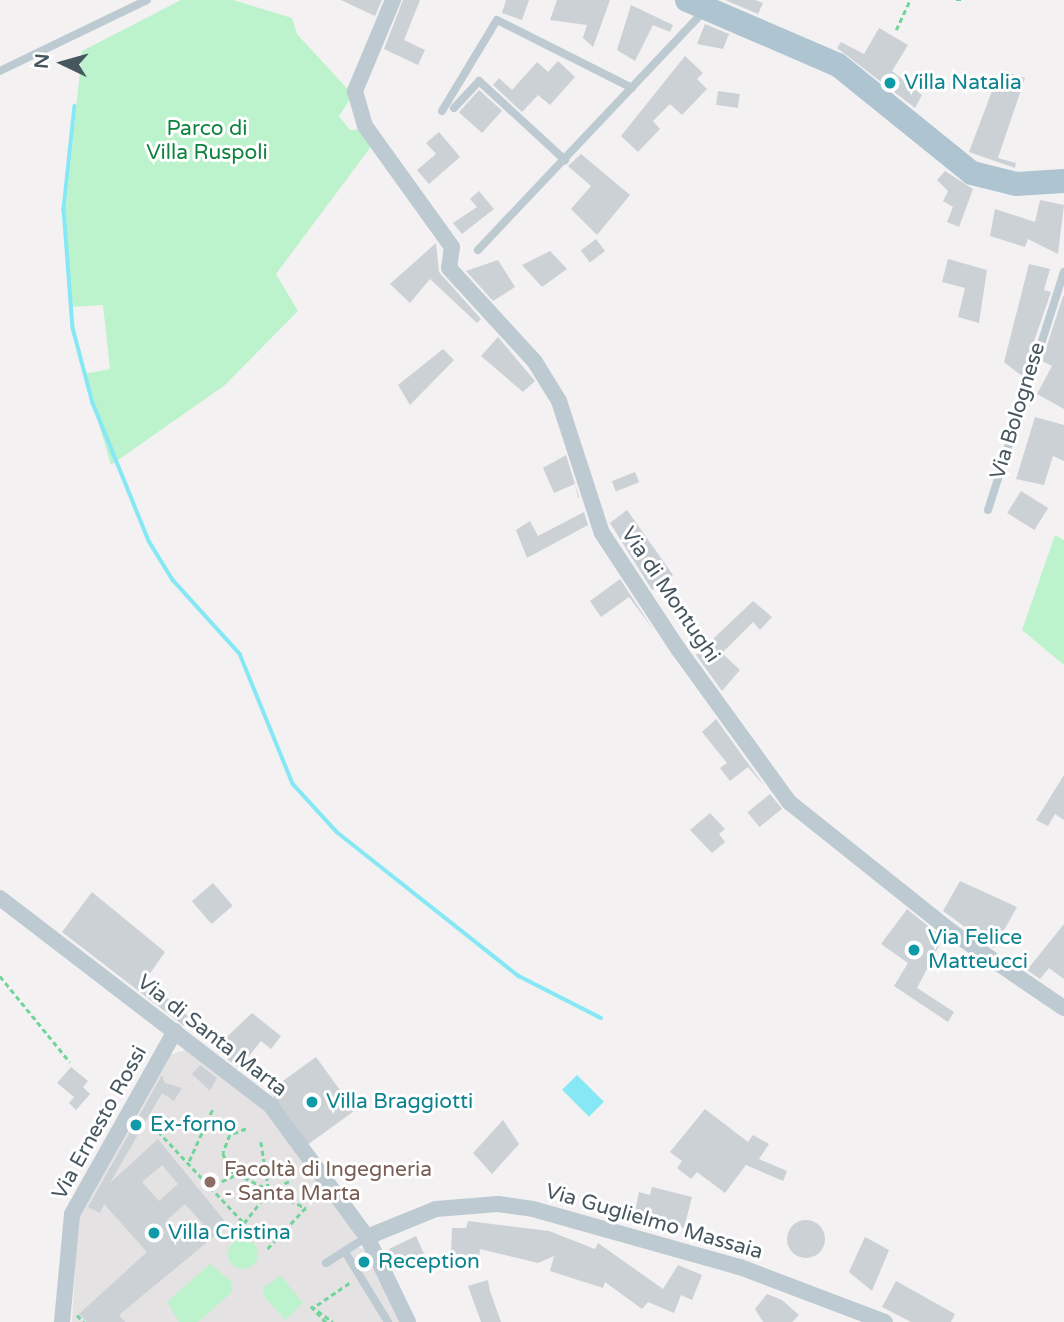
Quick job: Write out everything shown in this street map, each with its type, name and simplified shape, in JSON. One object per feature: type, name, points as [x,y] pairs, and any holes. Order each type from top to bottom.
[{"type":"main road","points":[[697,4],[838,65],[972,173],[1016,184],[1064,181]]},
{"type":"street","name":"Via di Montughi","points":[[393,0],[355,91],[365,125],[452,247],[449,268],[535,362],[559,401],[602,533],[679,650],[789,802],[952,933],[1064,1008]]},
{"type":"street","name":"Via di Santa Marta","points":[[0,898],[271,1106],[367,1237],[408,1322]]},
{"type":"street","name":"Via Ernesto Rossi","points":[[68,1319],[72,1214],[175,1031]]},
{"type":"street","name":"Via Guglielmo Massaia","points":[[367,1237],[436,1209],[498,1204],[533,1209],[740,1266],[885,1322]]},
{"type":"lane","points":[[0,71],[147,0]]},
{"type":"lane","points":[[478,250],[632,88],[697,4]]},
{"type":"lane","points":[[442,111],[497,20],[632,88]]},
{"type":"lane","points":[[454,108],[479,81],[565,160]]},
{"type":"lane","name":"Via Bolognese","points":[[988,510],[1064,272]]},
{"type":"lane","points":[[326,1263],[367,1237]]},
{"type":"lane","points":[[345,1252],[388,1322]]},
{"type":"path","points":[[896,30],[909,0]]},
{"type":"path","points":[[956,0],[963,0]]},
{"type":"path","points":[[0,976],[71,1062]]},
{"type":"path","points":[[189,1161],[213,1108]]},
{"type":"path","points":[[246,1129],[230,1135],[223,1153],[235,1175],[306,1208],[267,1250]]},
{"type":"path","points":[[158,1131],[214,1185],[244,1223],[269,1191],[292,1181]]},
{"type":"path","points":[[261,1142],[269,1191]]},
{"type":"path","points":[[214,1185],[235,1175]]},
{"type":"path","points":[[326,1322],[311,1306],[317,1305],[360,1275]]},
{"type":"path","points":[[317,1305],[333,1322]]},
{"type":"path","points":[[68,1319],[84,1322]]},
{"type":"shaded area","name":"Facoltà di Ingegneria - Santa Marta","points":[[188,1049],[268,1110],[357,1232],[355,1246],[368,1250],[401,1322],[72,1322],[78,1216],[167,1056]]},
{"type":"green space","name":"Parco di Villa Ruspoli","points":[[181,0],[233,0],[292,18],[297,34],[353,95],[339,116],[350,130],[364,129],[373,144],[276,274],[298,311],[225,385],[111,465],[84,374],[110,369],[103,305],[71,307],[64,225],[82,51]]},
{"type":"green space","points":[[1055,535],[1064,540],[1064,665],[1022,630]]},
{"type":"green space","points":[[243,1239],[254,1243],[258,1254],[254,1265],[243,1269],[232,1265],[228,1254],[232,1243]]},
{"type":"green space","points":[[210,1264],[231,1281],[232,1292],[198,1322],[179,1322],[167,1302]]},
{"type":"green space","points":[[281,1276],[303,1303],[285,1320],[263,1295],[264,1287]]},
{"type":"water","points":[[577,1075],[604,1102],[589,1117],[562,1090]]},
{"type":"building","points":[[341,0],[382,0],[375,16]]},
{"type":"building","points":[[403,0],[420,0],[404,40],[425,50],[418,65],[384,49]]},
{"type":"building","points":[[506,0],[529,0],[522,20],[502,13]]},
{"type":"building","points":[[557,0],[610,0],[593,47],[583,38],[587,25],[550,20]]},
{"type":"building","points":[[725,0],[755,0],[763,3],[758,14]]},
{"type":"building","points":[[631,5],[673,25],[670,32],[653,25],[635,61],[617,50]]},
{"type":"building","points":[[705,24],[729,34],[723,49],[697,44]]},
{"type":"building","name":"Villa Natalia","points":[[879,28],[908,45],[892,71],[922,95],[915,108],[837,48],[841,42],[864,54]]},
{"type":"building","points":[[685,56],[703,73],[697,79],[707,89],[682,115],[670,104],[653,121],[660,129],[638,152],[621,136]]},
{"type":"building","points":[[558,61],[575,77],[550,105],[538,95],[522,112],[493,85],[499,78],[512,90],[537,62],[548,72]]},
{"type":"building","points":[[1000,70],[1025,78],[998,158],[1016,163],[1015,168],[969,152]]},
{"type":"building","points":[[479,90],[502,111],[482,133],[459,112]]},
{"type":"building","points":[[718,91],[740,94],[738,108],[716,105]]},
{"type":"building","points":[[439,132],[460,157],[429,184],[417,170],[436,154],[426,143]]},
{"type":"building","points":[[581,154],[630,195],[597,235],[571,209],[591,186],[568,166]]},
{"type":"building","points":[[945,171],[973,189],[959,227],[947,222],[953,207],[943,201],[948,191],[937,180]]},
{"type":"building","points":[[479,191],[494,209],[462,234],[453,223],[477,207],[470,199]]},
{"type":"building","points":[[1040,200],[1064,205],[1058,254],[1028,239],[1025,247],[990,236],[995,209],[1035,222]]},
{"type":"building","points":[[596,239],[605,251],[590,262],[581,250]]},
{"type":"building","points":[[436,243],[439,272],[481,319],[477,323],[430,279],[410,303],[390,284]]},
{"type":"building","points":[[550,251],[567,269],[542,287],[522,265]]},
{"type":"building","points":[[948,259],[987,270],[979,323],[958,317],[965,288],[942,282]]},
{"type":"building","points":[[498,260],[515,287],[493,301],[466,271]]},
{"type":"building","points":[[1029,264],[1050,269],[1044,290],[1051,292],[1022,376],[1004,362]]},
{"type":"building","points":[[1063,296],[1064,409],[1037,394],[1052,366],[1042,361]]},
{"type":"building","points":[[498,337],[535,381],[523,392],[481,356]]},
{"type":"building","points":[[443,349],[454,360],[410,405],[398,385]]},
{"type":"building","points":[[1035,417],[1064,425],[1064,461],[1053,456],[1044,485],[1016,479]]},
{"type":"building","points":[[566,455],[575,484],[554,493],[543,468]]},
{"type":"building","points":[[635,472],[639,482],[616,492],[612,481]]},
{"type":"building","points":[[1021,491],[1048,508],[1034,530],[1007,513]]},
{"type":"building","points":[[627,510],[673,575],[652,590],[610,523]]},
{"type":"building","points":[[584,512],[588,525],[527,558],[516,530],[530,521],[538,536]]},
{"type":"building","points":[[620,579],[653,629],[629,597],[601,617],[590,601]]},
{"type":"building","points":[[753,601],[772,617],[760,630],[753,622],[722,653],[740,670],[722,691],[696,655]]},
{"type":"building","points":[[716,719],[765,787],[748,767],[730,781],[720,768],[727,763],[702,732]]},
{"type":"building","points":[[1064,775],[1064,820],[1055,814],[1048,826],[1036,820]]},
{"type":"building","points":[[770,794],[782,809],[759,827],[747,812]]},
{"type":"building","points":[[710,813],[725,829],[719,834],[725,842],[712,853],[690,830]]},
{"type":"building","points":[[960,881],[1017,907],[994,948],[943,911]]},
{"type":"building","points":[[213,883],[233,906],[212,924],[192,901]]},
{"type":"building","points":[[92,892],[165,952],[146,979],[190,1018],[184,1026],[62,932]]},
{"type":"building","name":"Via Felice Matteucci","points":[[907,909],[943,938],[917,988],[954,1012],[948,1022],[894,986],[908,963],[881,944]]},
{"type":"building","points":[[1064,924],[1064,979],[1049,968],[1040,979],[1027,970]]},
{"type":"building","points":[[252,1013],[281,1036],[271,1049],[261,1041],[239,1068],[214,1049]]},
{"type":"building","name":"Villa Braggiotti","points":[[316,1057],[355,1110],[308,1144],[269,1091]]},
{"type":"building","points":[[200,1065],[217,1078],[210,1091],[192,1074]]},
{"type":"building","points":[[71,1067],[88,1081],[83,1087],[90,1094],[76,1110],[69,1103],[74,1097],[57,1083]]},
{"type":"building","name":"Villa Cristina","points":[[162,1075],[165,1083],[182,1088],[174,1101],[162,1093],[110,1183],[158,1139],[228,1225],[119,1315],[125,1322],[87,1322],[79,1314],[147,1252],[104,1204],[100,1213],[88,1207]],"holes":[[[162,1165],[178,1184],[159,1201],[142,1182]],[[185,1204],[203,1224],[184,1240],[167,1220]]]},
{"type":"building","points":[[705,1109],[748,1142],[753,1135],[769,1144],[759,1159],[787,1171],[783,1181],[746,1165],[725,1193],[697,1172],[691,1179],[677,1168],[682,1161],[670,1152]]},
{"type":"building","points":[[503,1120],[519,1144],[492,1174],[473,1153]]},
{"type":"building","points":[[652,1187],[692,1197],[684,1228],[635,1212],[639,1192],[650,1195]]},
{"type":"building","points":[[806,1220],[820,1225],[825,1239],[820,1253],[806,1258],[792,1253],[787,1239],[792,1225]]},
{"type":"building","points":[[468,1221],[549,1231],[595,1249],[598,1243],[663,1289],[678,1265],[702,1275],[692,1300],[681,1295],[674,1313],[648,1302],[642,1309],[605,1282],[603,1288],[550,1271],[554,1256],[538,1263],[480,1249],[479,1258],[451,1253],[452,1228],[466,1228]]},
{"type":"building","points":[[416,1236],[427,1261],[395,1271],[389,1249]]},
{"type":"building","points":[[865,1237],[889,1250],[872,1291],[849,1272]]},
{"type":"building","points":[[488,1280],[501,1322],[481,1322],[468,1286]]},
{"type":"building","points":[[896,1281],[955,1314],[951,1322],[911,1322],[882,1307]]},
{"type":"building","points":[[767,1294],[782,1300],[799,1315],[792,1322],[763,1322],[755,1309]]},
{"type":"waterway","points":[[75,106],[64,209],[73,328],[93,403],[149,541],[173,580],[240,654],[293,784],[337,832],[519,976],[601,1018]]},
{"type":"place","name":"Villa Natalia","points":[[890,83]]},
{"type":"place","name":"Via Felice Matteucci","points":[[914,950]]},
{"type":"place","name":"Villa Braggiotti","points":[[312,1102]]},
{"type":"place","name":"Ex-forno","points":[[136,1125]]},
{"type":"place","name":"Facoltà di Ingegneria - Santa Marta","points":[[210,1182]]},
{"type":"place","name":"Villa Cristina","points":[[154,1233]]},
{"type":"place","name":"Reception","points":[[364,1262]]}]
